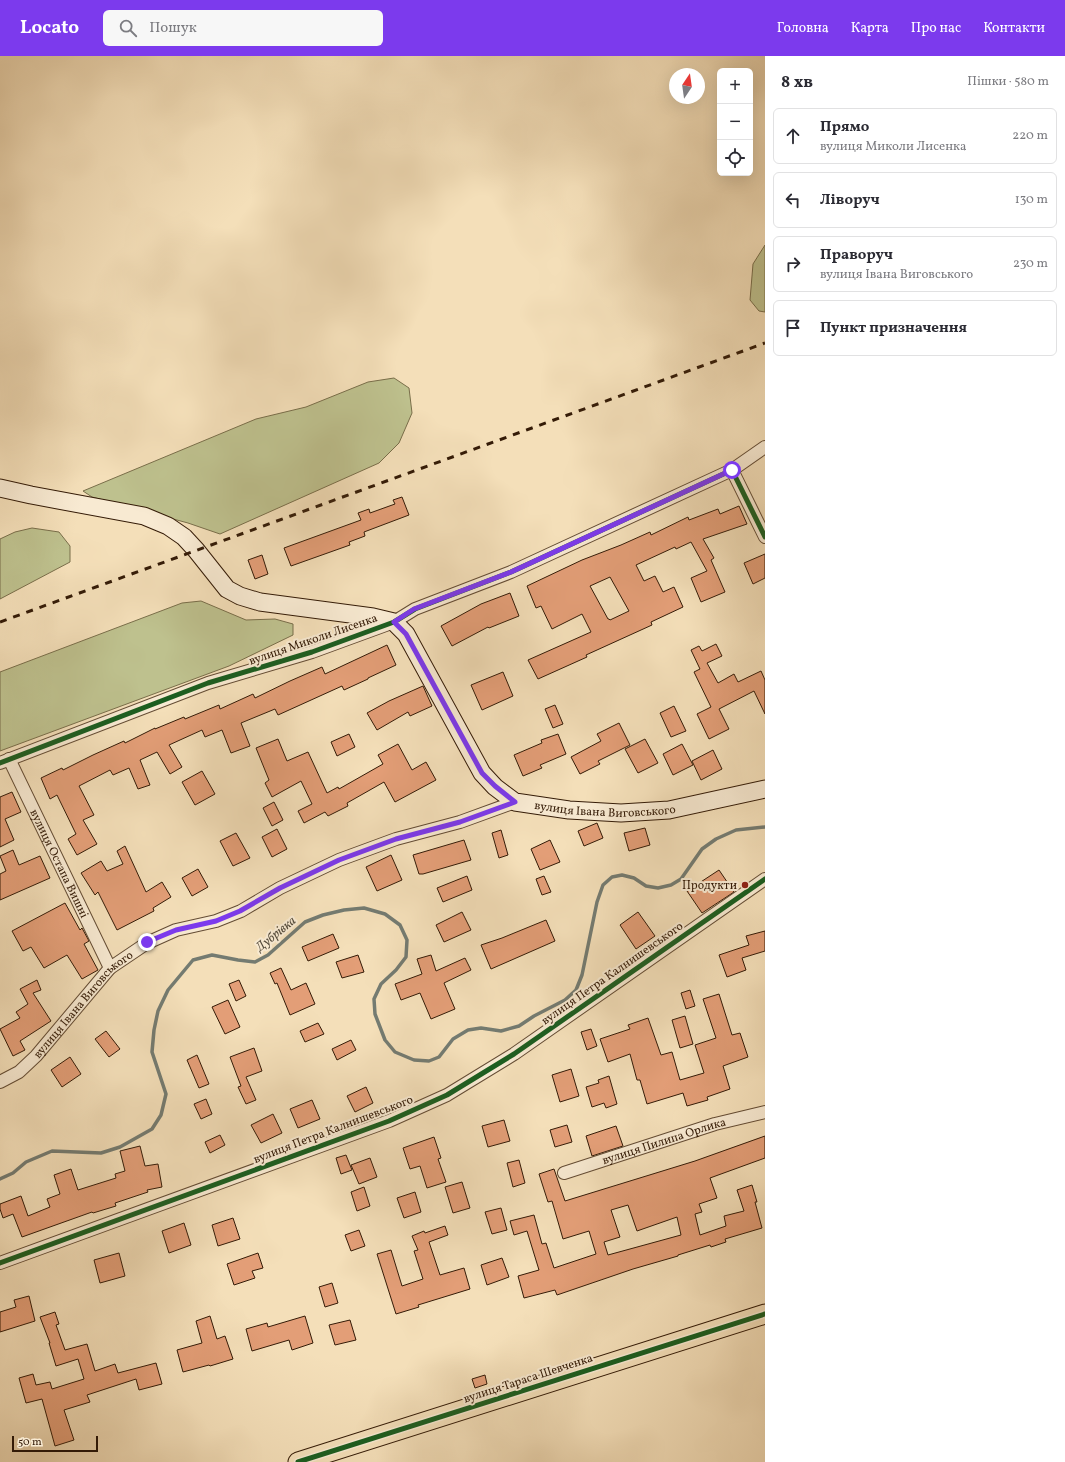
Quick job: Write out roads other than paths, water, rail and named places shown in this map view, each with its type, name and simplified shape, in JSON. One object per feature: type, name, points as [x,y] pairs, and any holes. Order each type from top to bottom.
[{"type":"main road","points":[[0,488],[144,516],[168,526],[184,537],[227,589],[240,596],[260,602],[373,617],[394,622],[406,634],[482,773],[515,802]]},
{"type":"main road","name":"вулиця Івана Виговського","points":[[515,802],[569,810],[621,813],[669,810],[765,789]]},
{"type":"main road","name":"вулиця Тараса Шевченка","points":[[298,1462],[765,1314]]},
{"type":"street","name":"вулиця Миколи Лисенка","points":[[4,761],[208,683],[312,652],[394,622],[414,609],[511,572],[732,470],[765,448]]},
{"type":"street","points":[[732,470],[765,537]]},
{"type":"street","name":"вулиця Остапа Вишні","points":[[4,761],[110,968]]},
{"type":"street","name":"вулиця Івана Виговського","points":[[0,1082],[19,1072],[36,1056],[110,968],[147,942],[176,930],[216,921],[240,911],[280,888],[339,860],[396,839],[460,822],[515,802]]},
{"type":"street","name":"вулиця Петра Калнишевського","points":[[0,1263],[389,1121],[447,1095],[514,1054],[765,879]]},
{"type":"street","name":"вулиця Пилипа Орлика","points":[[564,1173],[715,1124],[765,1112]]},
{"type":"waterway","name":"Дубрівка","points":[[0,1179],[13,1173],[26,1162],[52,1151],[101,1153],[120,1147],[152,1129],[161,1115],[166,1094],[152,1052],[154,1030],[158,1011],[168,990],[193,960],[212,955],[255,962],[268,955],[305,922],[323,915],[344,910],[364,908],[385,914],[400,925],[407,940],[406,957],[396,970],[381,984],[374,999],[375,1014],[385,1040],[395,1052],[414,1060],[429,1061],[439,1057],[453,1039],[468,1030],[481,1028],[501,1031],[519,1026],[534,1016],[565,1000],[576,990],[582,975],[597,902],[603,885],[612,877],[622,875],[634,878],[646,886],[658,888],[671,885],[681,879],[702,849],[716,839],[736,830],[765,827]]},
{"type":"railway","points":[[0,622],[765,343]]},
{"type":"place","name":"Продукти","points":[[745,885]]}]
